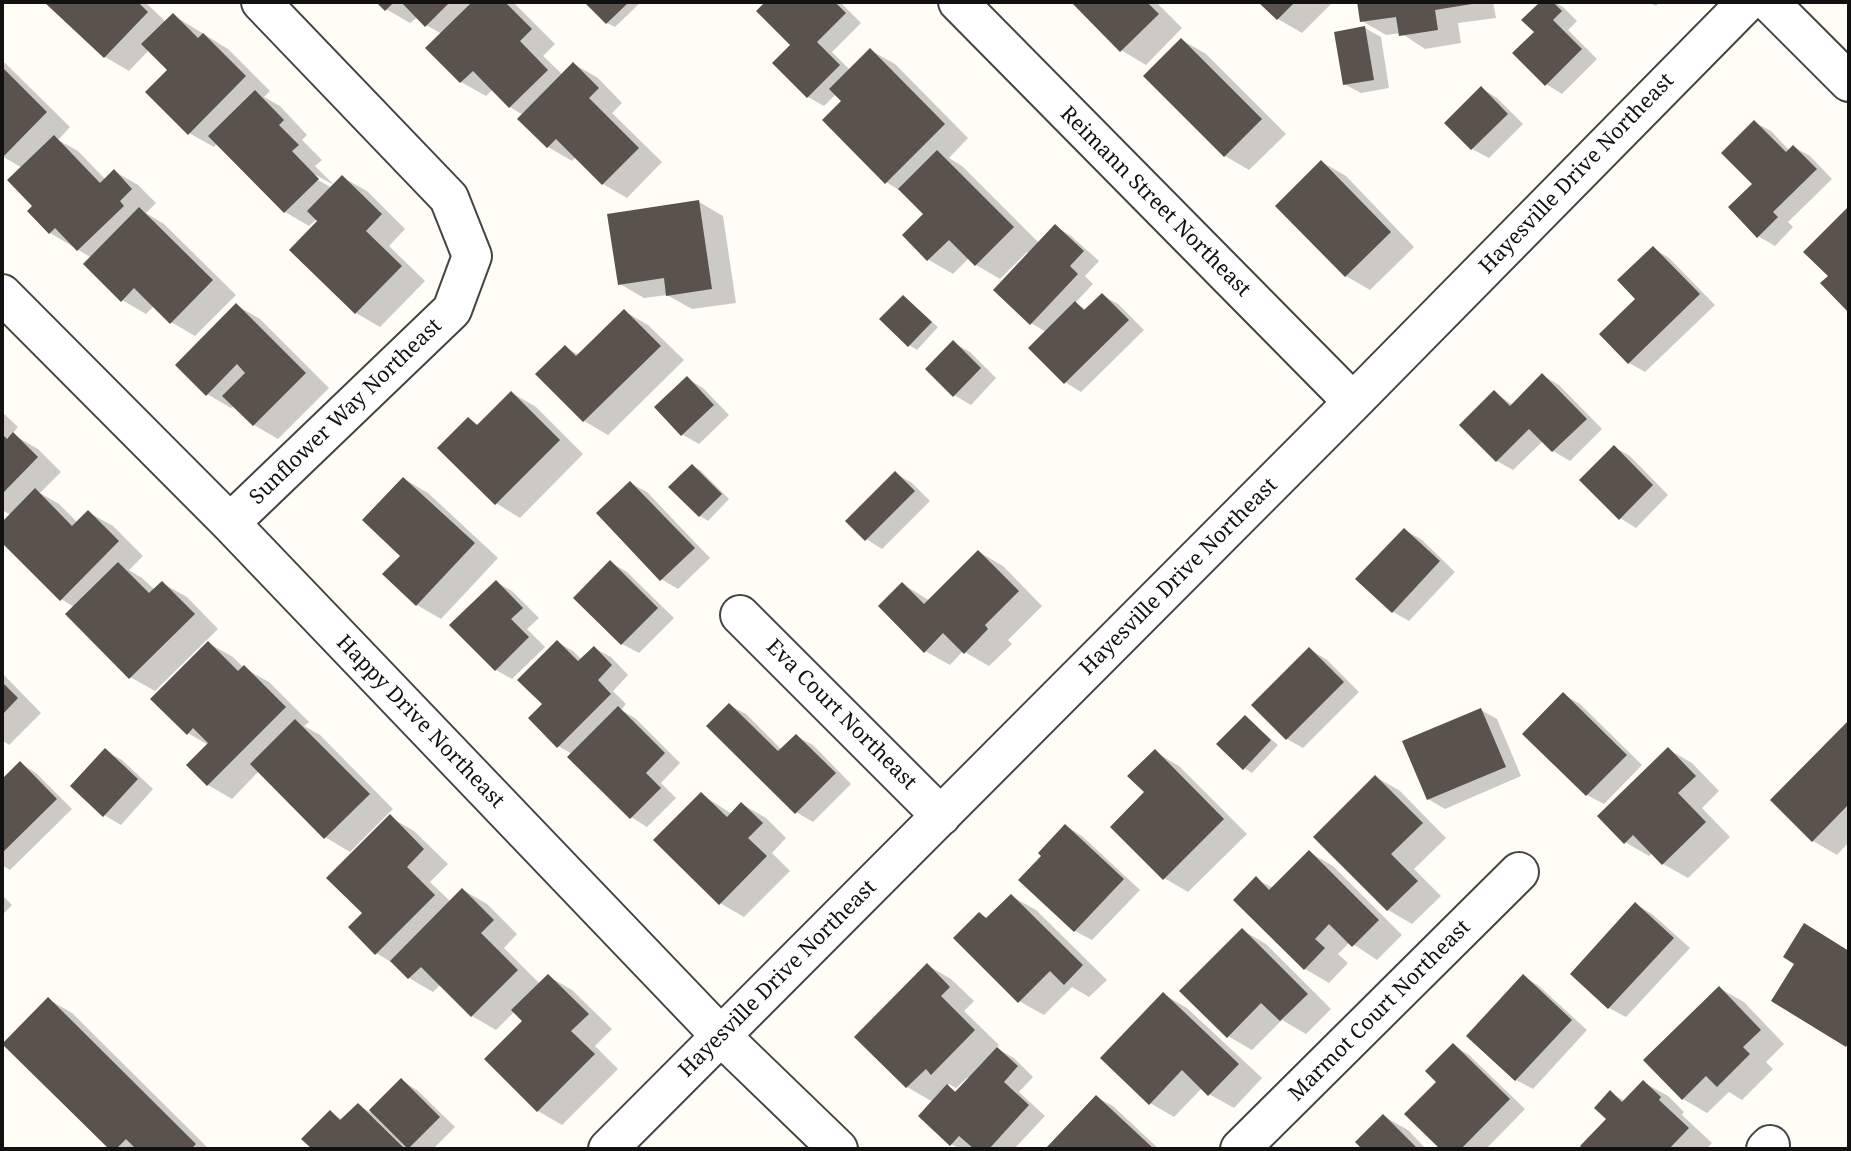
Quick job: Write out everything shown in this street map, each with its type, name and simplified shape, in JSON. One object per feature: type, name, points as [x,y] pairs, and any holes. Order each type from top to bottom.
[{"type":"street","name":"Sunflower Way Northeast","points":[[230,523],[452,310],[472,257],[449,198],[261,2]]},
{"type":"street","name":"Reimann Street Northeast","points":[[958,2],[1353,402]]},
{"type":"street","name":"Hayesville Drive Northeast","points":[[608,1149],[1353,402],[1747,2]]},
{"type":"street","points":[[1769,2],[1849,82]]},
{"type":"street","name":"Happy Drive Northeast","points":[[2,294],[230,523],[722,1036],[838,1149]]},
{"type":"street","name":"Eva Court Northeast","points":[[740,614],[941,816]]},
{"type":"street","name":"Marmot Court Northeast","points":[[1240,1149],[1519,872]]},
{"type":"building","points":[[44,2],[138,2],[148,12],[104,58]]},
{"type":"building","points":[[376,2],[394,2],[385,11]]},
{"type":"building","points":[[401,2],[450,2],[425,27]]},
{"type":"building","points":[[472,2],[505,2],[532,29],[520,41],[548,70],[509,108],[473,71],[460,83],[425,48]]},
{"type":"building","points":[[584,2],[629,2],[606,24]]},
{"type":"building","points":[[765,2],[835,2],[846,13],[817,42],[840,65],[807,98],[772,63],[790,45],[756,11]]},
{"type":"building","points":[[1071,2],[1147,2],[1159,14],[1120,52]]},
{"type":"building","points":[[1258,2],[1295,2],[1277,20]]},
{"type":"building","points":[[1357,2],[1472,4],[1435,10],[1438,30],[1399,36],[1396,17],[1360,22]]},
{"type":"building","points":[[1540,2],[1553,2],[1562,11],[1553,20],[1582,49],[1545,86],[1512,53],[1534,32],[1521,20]]},
{"type":"building","points":[[173,13],[198,38],[203,33],[246,76],[188,135],[145,92],[167,70],[141,44]]},
{"type":"building","points":[[1365,26],[1374,80],[1343,85],[1334,32]]},
{"type":"building","points":[[1181,38],[1262,119],[1224,157],[1143,76]]},
{"type":"building","points":[[870,48],[945,124],[885,184],[822,120],[841,101],[829,89]]},
{"type":"building","points":[[573,62],[599,88],[589,98],[639,148],[602,185],[556,139],[547,148],[517,119]]},
{"type":"building","points":[[2,67],[47,112],[2,158]]},
{"type":"building","points":[[1481,86],[1508,114],[1471,150],[1444,123]]},
{"type":"building","points":[[255,90],[284,120],[279,125],[299,145],[292,151],[319,179],[284,213],[208,136]]},
{"type":"building","points":[[1754,120],[1786,152],[1793,145],[1817,169],[1773,212],[1778,217],[1757,238],[1728,207],[1752,184],[1721,153]]},
{"type":"building","points":[[54,135],[100,183],[114,169],[132,189],[120,201],[124,206],[77,251],[55,228],[49,234],[27,211],[32,206],[7,180]]},
{"type":"building","points":[[937,150],[1014,227],[975,266],[949,240],[927,261],[902,235],[923,214],[898,189]]},
{"type":"building","points":[[1321,160],[1391,232],[1345,277],[1275,206]]},
{"type":"building","points":[[342,175],[382,214],[366,231],[402,266],[355,314],[289,250],[317,221],[307,211]]},
{"type":"building","points":[[699,200],[712,289],[666,296],[664,278],[618,285],[607,214]]},
{"type":"building","points":[[1849,206],[1849,313],[1820,283],[1828,276],[1803,252]]},
{"type":"building","points":[[139,207],[213,280],[170,324],[134,288],[121,302],[83,264]]},
{"type":"building","points":[[1055,224],[1084,251],[1070,266],[1078,274],[1030,325],[993,290]]},
{"type":"building","points":[[1653,246],[1700,294],[1628,364],[1599,334],[1635,299],[1617,280]]},
{"type":"building","points":[[1102,293],[1129,320],[1064,384],[1028,348],[1075,301],[1084,310]]},
{"type":"building","points":[[903,295],[932,322],[908,347],[879,319]]},
{"type":"building","points":[[236,303],[306,373],[253,426],[222,396],[245,373],[237,364],[206,396],[175,365]]},
{"type":"building","points":[[624,309],[661,346],[583,422],[535,374],[565,345],[576,356]]},
{"type":"building","points":[[953,340],[981,368],[953,397],[925,369]]},
{"type":"building","points":[[1542,373],[1587,419],[1552,452],[1529,429],[1496,462],[1459,425],[1494,390],[1510,406]]},
{"type":"building","points":[[687,376],[714,405],[681,436],[654,407]]},
{"type":"building","points":[[511,391],[560,440],[495,505],[437,448],[468,417],[477,425]]},
{"type":"building","points":[[13,432],[38,457],[2,494],[2,434],[7,439]]},
{"type":"building","points":[[1614,445],[1653,485],[1619,520],[1579,480]]},
{"type":"building","points":[[692,464],[722,494],[699,517],[668,487]]},
{"type":"building","points":[[895,471],[915,491],[865,541],[845,521]]},
{"type":"building","points":[[403,477],[475,543],[416,606],[382,574],[400,556],[362,520]]},
{"type":"building","points":[[630,481],[695,548],[660,581],[596,513]]},
{"type":"building","points":[[35,488],[72,526],[88,510],[119,541],[60,601],[2,543],[2,522]]},
{"type":"building","points":[[1404,528],[1440,561],[1392,613],[1355,579]]},
{"type":"building","points":[[978,550],[1019,591],[985,625],[988,629],[964,654],[943,633],[924,653],[878,606],[902,582],[924,604]]},
{"type":"building","points":[[610,560],[658,608],[621,645],[573,598]]},
{"type":"building","points":[[118,562],[149,593],[162,581],[195,614],[129,679],[65,614]]},
{"type":"building","points":[[496,580],[523,608],[511,619],[529,637],[495,671],[449,625]]},
{"type":"building","points":[[557,640],[578,661],[594,646],[612,665],[598,680],[611,694],[557,748],[528,718],[542,704],[517,680]]},
{"type":"building","points":[[208,641],[238,671],[244,665],[286,707],[207,786],[186,765],[208,743],[193,728],[187,735],[150,699]]},
{"type":"building","points":[[1309,647],[1344,682],[1286,740],[1251,705]]},
{"type":"building","points":[[2,682],[18,698],[2,715]]},
{"type":"building","points":[[1563,692],[1627,755],[1586,796],[1522,734]]},
{"type":"building","points":[[729,703],[778,751],[796,734],[836,773],[795,814],[706,726]]},
{"type":"building","points":[[618,706],[665,753],[646,773],[661,788],[630,819],[567,757]]},
{"type":"building","points":[[1481,708],[1506,767],[1427,800],[1402,741]]},
{"type":"building","points":[[1245,715],[1271,740],[1243,770],[1216,744]]},
{"type":"building","points":[[295,719],[370,794],[324,839],[250,764]]},
{"type":"building","points":[[1849,720],[1849,804],[1812,842],[1770,800]]},
{"type":"building","points":[[1668,747],[1696,776],[1678,793],[1706,822],[1662,865],[1633,835],[1624,844],[1597,816]]},
{"type":"building","points":[[105,748],[138,779],[103,817],[70,786]]},
{"type":"building","points":[[1155,749],[1224,819],[1163,880],[1110,827],[1144,792],[1127,776]]},
{"type":"building","points":[[20,761],[57,799],[2,853],[2,779]]},
{"type":"building","points":[[1375,775],[1423,823],[1391,854],[1418,881],[1387,911],[1313,837]]},
{"type":"building","points":[[701,792],[727,817],[741,802],[763,823],[748,838],[767,856],[719,905],[653,840]]},
{"type":"building","points":[[390,814],[424,849],[407,867],[435,895],[375,955],[348,927],[362,913],[326,878]]},
{"type":"building","points":[[1065,824],[1124,879],[1074,932],[1018,880],[1041,856],[1038,853]]},
{"type":"building","points":[[1309,850],[1379,920],[1352,947],[1329,924],[1315,939],[1325,948],[1304,970],[1233,900],[1256,876],[1269,890]]},
{"type":"building","points":[[462,888],[494,920],[481,933],[518,970],[471,1017],[421,967],[408,979],[390,961]]},
{"type":"building","points":[[1011,894],[1083,965],[1064,985],[1050,971],[1018,1003],[953,938],[979,912],[986,918]]},
{"type":"building","points":[[1635,902],[1674,938],[1608,1009],[1570,974]]},
{"type":"building","points":[[1804,923],[1849,951],[1849,1041],[1846,1047],[1771,1001],[1794,964],[1783,957]]},
{"type":"building","points":[[1242,928],[1308,994],[1280,1021],[1261,1003],[1227,1038],[1179,991]]},
{"type":"building","points":[[927,963],[950,987],[941,996],[975,1030],[931,1075],[926,1069],[906,1088],[854,1037]]},
{"type":"building","points":[[548,974],[589,1014],[571,1031],[595,1054],[537,1112],[484,1059],[522,1021],[511,1010]]},
{"type":"building","points":[[1523,974],[1572,1020],[1515,1081],[1466,1036]]},
{"type":"building","points":[[1719,986],[1761,1030],[1743,1047],[1750,1054],[1717,1087],[1706,1076],[1682,1100],[1643,1060]]},
{"type":"building","points":[[1163,992],[1239,1064],[1208,1096],[1182,1070],[1149,1105],[1100,1058]]},
{"type":"building","points":[[48,997],[196,1144],[191,1149],[136,1149],[126,1139],[116,1149],[109,1149],[2,1044]]},
{"type":"building","points":[[1453,1043],[1510,1099],[1461,1149],[1440,1149],[1404,1114],[1436,1082],[1425,1071]]},
{"type":"building","points":[[997,1047],[1018,1066],[1004,1082],[1029,1105],[989,1149],[974,1149],[959,1136],[950,1146],[918,1116],[947,1084],[955,1092]]},
{"type":"building","points":[[401,1078],[440,1117],[408,1149],[369,1110]]},
{"type":"building","points":[[1643,1080],[1661,1097],[1659,1100],[1689,1128],[1669,1149],[1583,1149],[1580,1146],[1606,1119],[1594,1108],[1610,1090],[1622,1102]]},
{"type":"building","points":[[1096,1095],[1154,1149],[1046,1148]]},
{"type":"building","points":[[358,1103],[405,1149],[312,1149],[301,1139],[330,1110],[340,1120]]},
{"type":"building","points":[[1383,1114],[1418,1149],[1362,1149],[1355,1142]]}]
